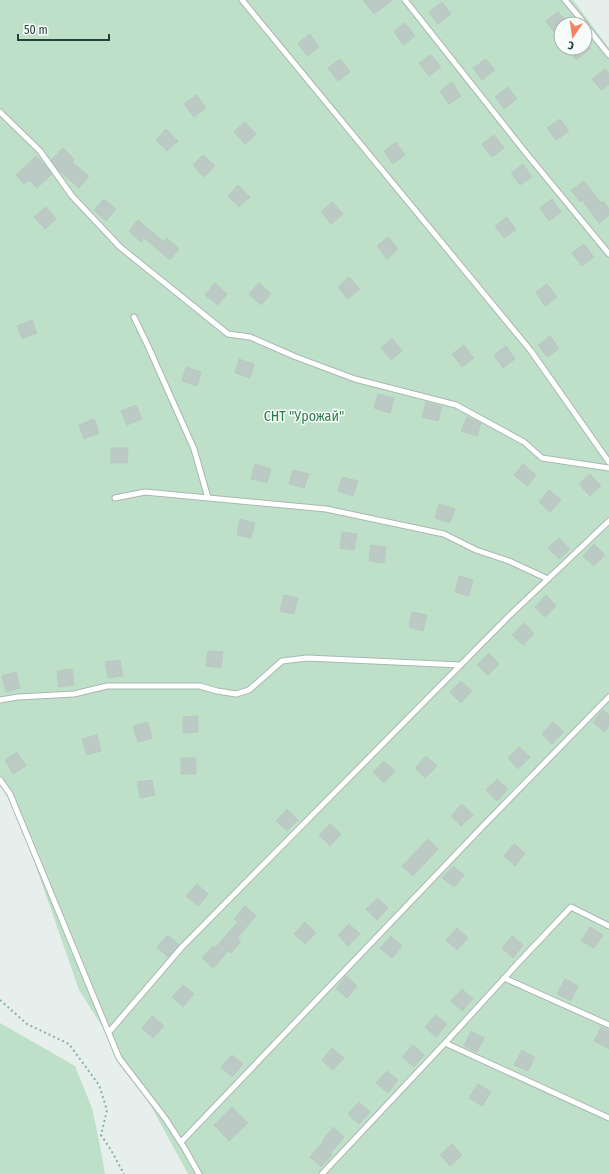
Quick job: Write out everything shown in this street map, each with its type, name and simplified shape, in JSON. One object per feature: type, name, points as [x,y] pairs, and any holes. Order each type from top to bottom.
[{"type":"lane","points":[[242,0],[532,351],[609,462]]},
{"type":"lane","points":[[405,0],[531,159],[609,254]]},
{"type":"lane","points":[[566,0],[579,16]]},
{"type":"lane","points":[[593,34],[609,55]]},
{"type":"lane","points":[[0,112],[40,151],[72,196],[120,247],[228,334],[250,337],[296,357],[355,379],[456,405],[524,442],[542,458],[609,468]]},
{"type":"lane","points":[[134,317],[194,449],[208,498]]},
{"type":"lane","points":[[115,498],[145,492],[326,509],[444,534],[476,550],[509,561],[548,579]]},
{"type":"lane","points":[[109,1032],[182,947],[510,615],[609,521]]},
{"type":"lane","points":[[0,700],[74,694],[107,686],[200,686],[236,694],[249,690],[282,661],[307,658],[461,665]]},
{"type":"lane","points":[[181,1142],[609,697]]},
{"type":"lane","points":[[0,780],[10,794],[119,1058],[165,1118],[181,1142],[199,1174]]},
{"type":"lane","points":[[322,1174],[570,907],[609,926]]},
{"type":"lane","points":[[504,978],[609,1026]]},
{"type":"lane","points":[[445,1043],[609,1118]]},
{"type":"path","points":[[0,1000],[27,1024],[69,1044],[98,1084],[107,1110],[101,1135],[124,1174]]},
{"type":"green space","name":"СНТ \"Урожай\"","points":[[0,0],[573,0],[585,16],[553,16],[553,56],[593,56],[593,27],[609,48],[609,1174],[188,1174],[139,1084],[79,990],[17,812],[0,785]]},
{"type":"green space","points":[[0,1023],[75,1066],[92,1108],[105,1174],[0,1174]]},
{"type":"building","points":[[363,0],[393,0],[374,14]]},
{"type":"building","points":[[442,2],[451,14],[438,24],[429,12]]},
{"type":"building","points":[[558,12],[562,16],[553,16],[553,30],[546,21]]},
{"type":"building","points":[[405,23],[415,36],[403,45],[394,31]]},
{"type":"building","points":[[310,34],[319,47],[307,56],[298,43]]},
{"type":"building","points":[[431,55],[441,67],[429,76],[419,63]]},
{"type":"building","points":[[573,56],[581,56],[576,60]]},
{"type":"building","points":[[340,59],[350,72],[338,81],[328,68]]},
{"type":"building","points":[[486,59],[495,70],[482,80],[473,68]]},
{"type":"building","points":[[605,69],[609,74],[609,84],[601,90],[592,79]]},
{"type":"building","points":[[452,82],[461,96],[449,104],[440,91]]},
{"type":"building","points":[[508,87],[517,99],[504,109],[495,97]]},
{"type":"building","points":[[197,95],[206,108],[194,117],[184,104]]},
{"type":"building","points":[[560,119],[569,131],[556,140],[547,128]]},
{"type":"building","points":[[245,122],[256,134],[245,144],[234,132]]},
{"type":"building","points":[[166,129],[178,141],[167,151],[156,140]]},
{"type":"building","points":[[494,135],[504,148],[492,157],[482,144]]},
{"type":"building","points":[[396,142],[405,155],[393,164],[384,151]]},
{"type":"building","points":[[63,148],[74,159],[72,162],[89,176],[79,188],[58,170],[51,160]]},
{"type":"building","points":[[203,155],[215,166],[204,177],[193,165]]},
{"type":"building","points":[[36,156],[52,174],[37,188],[29,180],[24,184],[16,175]]},
{"type":"building","points":[[523,164],[532,177],[520,185],[511,173]]},
{"type":"building","points":[[584,181],[601,203],[603,201],[609,209],[609,215],[599,223],[582,200],[580,202],[571,190]]},
{"type":"building","points":[[238,185],[250,197],[239,207],[228,196]]},
{"type":"building","points":[[104,199],[116,209],[106,221],[94,210]]},
{"type":"building","points":[[552,199],[561,212],[549,221],[540,208]]},
{"type":"building","points":[[332,202],[343,214],[331,224],[321,212]]},
{"type":"building","points":[[46,207],[56,219],[45,229],[34,217]]},
{"type":"building","points":[[507,217],[516,230],[504,238],[495,226]]},
{"type":"building","points":[[138,220],[164,242],[167,238],[179,249],[170,260],[144,238],[141,242],[129,231]]},
{"type":"building","points":[[388,237],[398,249],[387,259],[377,246]]},
{"type":"building","points":[[584,244],[594,257],[582,266],[572,253]]},
{"type":"building","points":[[349,277],[360,289],[348,299],[338,287]]},
{"type":"building","points":[[215,283],[227,294],[218,305],[205,295]]},
{"type":"building","points":[[259,283],[271,294],[261,305],[249,294]]},
{"type":"building","points":[[547,284],[557,297],[545,306],[536,292]]},
{"type":"building","points":[[32,320],[37,333],[22,339],[17,326]]},
{"type":"building","points":[[550,336],[559,349],[547,357],[538,345]]},
{"type":"building","points":[[392,338],[402,351],[391,360],[381,348]]},
{"type":"building","points":[[464,345],[474,358],[462,367],[452,354]]},
{"type":"building","points":[[506,346],[515,359],[503,368],[494,355]]},
{"type":"building","points":[[239,359],[254,364],[250,378],[235,373]]},
{"type":"building","points":[[186,367],[201,372],[197,386],[182,381]]},
{"type":"building","points":[[378,394],[394,398],[390,413],[374,408]]},
{"type":"building","points":[[426,402],[442,407],[438,421],[422,417]]},
{"type":"building","points":[[136,405],[142,419],[127,425],[121,411]]},
{"type":"building","points":[[467,417],[481,423],[477,436],[461,431]]},
{"type":"building","points":[[94,419],[99,433],[84,439],[79,425]]},
{"type":"building","points":[[111,448],[128,448],[127,463],[111,463]]},
{"type":"building","points":[[255,464],[271,469],[267,483],[251,479]]},
{"type":"building","points":[[523,464],[536,475],[527,486],[514,475]]},
{"type":"building","points":[[293,470],[309,474],[304,488],[289,484]]},
{"type":"building","points":[[590,474],[601,486],[590,496],[579,484]]},
{"type":"building","points":[[342,477],[358,481],[353,496],[338,491]]},
{"type":"building","points":[[549,490],[561,500],[550,512],[539,502]]},
{"type":"building","points":[[439,504],[455,509],[450,523],[435,518]]},
{"type":"building","points":[[240,519],[255,523],[251,538],[237,535]]},
{"type":"building","points":[[342,532],[357,534],[354,550],[340,548]]},
{"type":"building","points":[[559,538],[570,549],[559,559],[548,548]]},
{"type":"building","points":[[594,544],[605,555],[594,566],[583,556]]},
{"type":"building","points":[[371,545],[386,547],[384,563],[369,561]]},
{"type":"building","points":[[459,576],[473,580],[469,596],[455,592]]},
{"type":"building","points":[[284,595],[298,598],[294,614],[280,611]]},
{"type":"building","points":[[546,595],[556,606],[545,617],[535,607]]},
{"type":"building","points":[[412,612],[427,615],[423,631],[409,627]]},
{"type":"building","points":[[524,623],[534,634],[523,645],[512,635]]},
{"type":"building","points":[[208,651],[223,652],[221,668],[206,666]]},
{"type":"building","points":[[489,653],[499,664],[488,675],[477,665]]},
{"type":"building","points":[[120,660],[123,676],[108,678],[105,662]]},
{"type":"building","points":[[72,669],[74,685],[59,687],[57,671]]},
{"type":"building","points":[[16,672],[20,688],[6,692],[2,676]]},
{"type":"building","points":[[461,681],[472,691],[461,703],[450,692]]},
{"type":"building","points":[[603,710],[609,715],[609,726],[604,732],[593,722]]},
{"type":"building","points":[[198,716],[198,732],[183,733],[183,717]]},
{"type":"building","points":[[148,722],[152,738],[138,742],[133,726]]},
{"type":"building","points":[[553,722],[564,732],[552,744],[542,734]]},
{"type":"building","points":[[97,735],[101,751],[87,755],[82,739]]},
{"type":"building","points":[[519,747],[530,757],[518,769],[508,758]]},
{"type":"building","points":[[17,752],[26,766],[13,774],[5,760]]},
{"type":"building","points":[[426,756],[437,766],[425,778],[415,768]]},
{"type":"building","points":[[181,758],[196,758],[196,774],[181,774]]},
{"type":"building","points":[[384,761],[395,771],[384,783],[373,772]]},
{"type":"building","points":[[497,779],[508,789],[497,801],[486,790]]},
{"type":"building","points":[[152,780],[155,795],[140,798],[137,782]]},
{"type":"building","points":[[462,804],[473,815],[461,826],[451,816]]},
{"type":"building","points":[[287,809],[298,820],[287,831],[276,821]]},
{"type":"building","points":[[330,824],[341,834],[330,846],[319,835]]},
{"type":"building","points":[[428,839],[438,849],[413,876],[402,866]]},
{"type":"building","points":[[514,844],[525,853],[515,866],[504,856]]},
{"type":"building","points":[[453,866],[464,875],[454,887],[442,878]]},
{"type":"building","points":[[197,884],[208,894],[198,906],[186,896]]},
{"type":"building","points":[[378,898],[388,908],[377,920],[366,909]]},
{"type":"building","points":[[245,906],[256,916],[237,938],[241,941],[231,953],[228,951],[213,968],[202,958],[213,946],[215,948],[238,922],[234,919]]},
{"type":"building","points":[[305,922],[316,933],[305,944],[294,934]]},
{"type":"building","points":[[349,924],[360,934],[348,946],[338,935]]},
{"type":"building","points":[[590,927],[603,935],[594,948],[581,941]]},
{"type":"building","points":[[457,928],[468,938],[457,950],[446,940]]},
{"type":"building","points":[[168,935],[179,945],[168,957],[157,947]]},
{"type":"building","points":[[391,936],[402,946],[392,958],[380,948]]},
{"type":"building","points":[[512,936],[523,945],[513,958],[502,948]]},
{"type":"building","points":[[346,976],[357,986],[347,998],[336,989]]},
{"type":"building","points":[[565,979],[578,986],[571,1001],[557,994]]},
{"type":"building","points":[[183,985],[194,994],[183,1007],[172,997]]},
{"type":"building","points":[[462,989],[473,999],[462,1011],[451,1001]]},
{"type":"building","points":[[436,1015],[447,1024],[436,1037],[425,1027]]},
{"type":"building","points":[[152,1016],[164,1026],[153,1038],[142,1028]]},
{"type":"building","points":[[601,1027],[609,1031],[609,1049],[594,1041]]},
{"type":"building","points":[[471,1031],[484,1038],[477,1052],[464,1046]]},
{"type":"building","points":[[413,1045],[424,1055],[414,1067],[402,1057]]},
{"type":"building","points":[[332,1048],[344,1058],[333,1070],[322,1060]]},
{"type":"building","points":[[522,1050],[535,1057],[528,1071],[514,1065]]},
{"type":"building","points":[[232,1055],[243,1064],[232,1077],[221,1067]]},
{"type":"building","points":[[387,1071],[398,1080],[388,1093],[376,1083]]},
{"type":"building","points":[[478,1084],[491,1092],[482,1106],[469,1098]]},
{"type":"building","points":[[359,1102],[370,1112],[359,1124],[348,1114]]},
{"type":"building","points":[[232,1107],[248,1123],[229,1141],[214,1125]]},
{"type":"building","points":[[333,1127],[344,1137],[330,1154],[332,1155],[321,1167],[310,1157],[324,1141],[323,1140]]},
{"type":"building","points":[[452,1144],[462,1155],[450,1166],[440,1155]]}]
